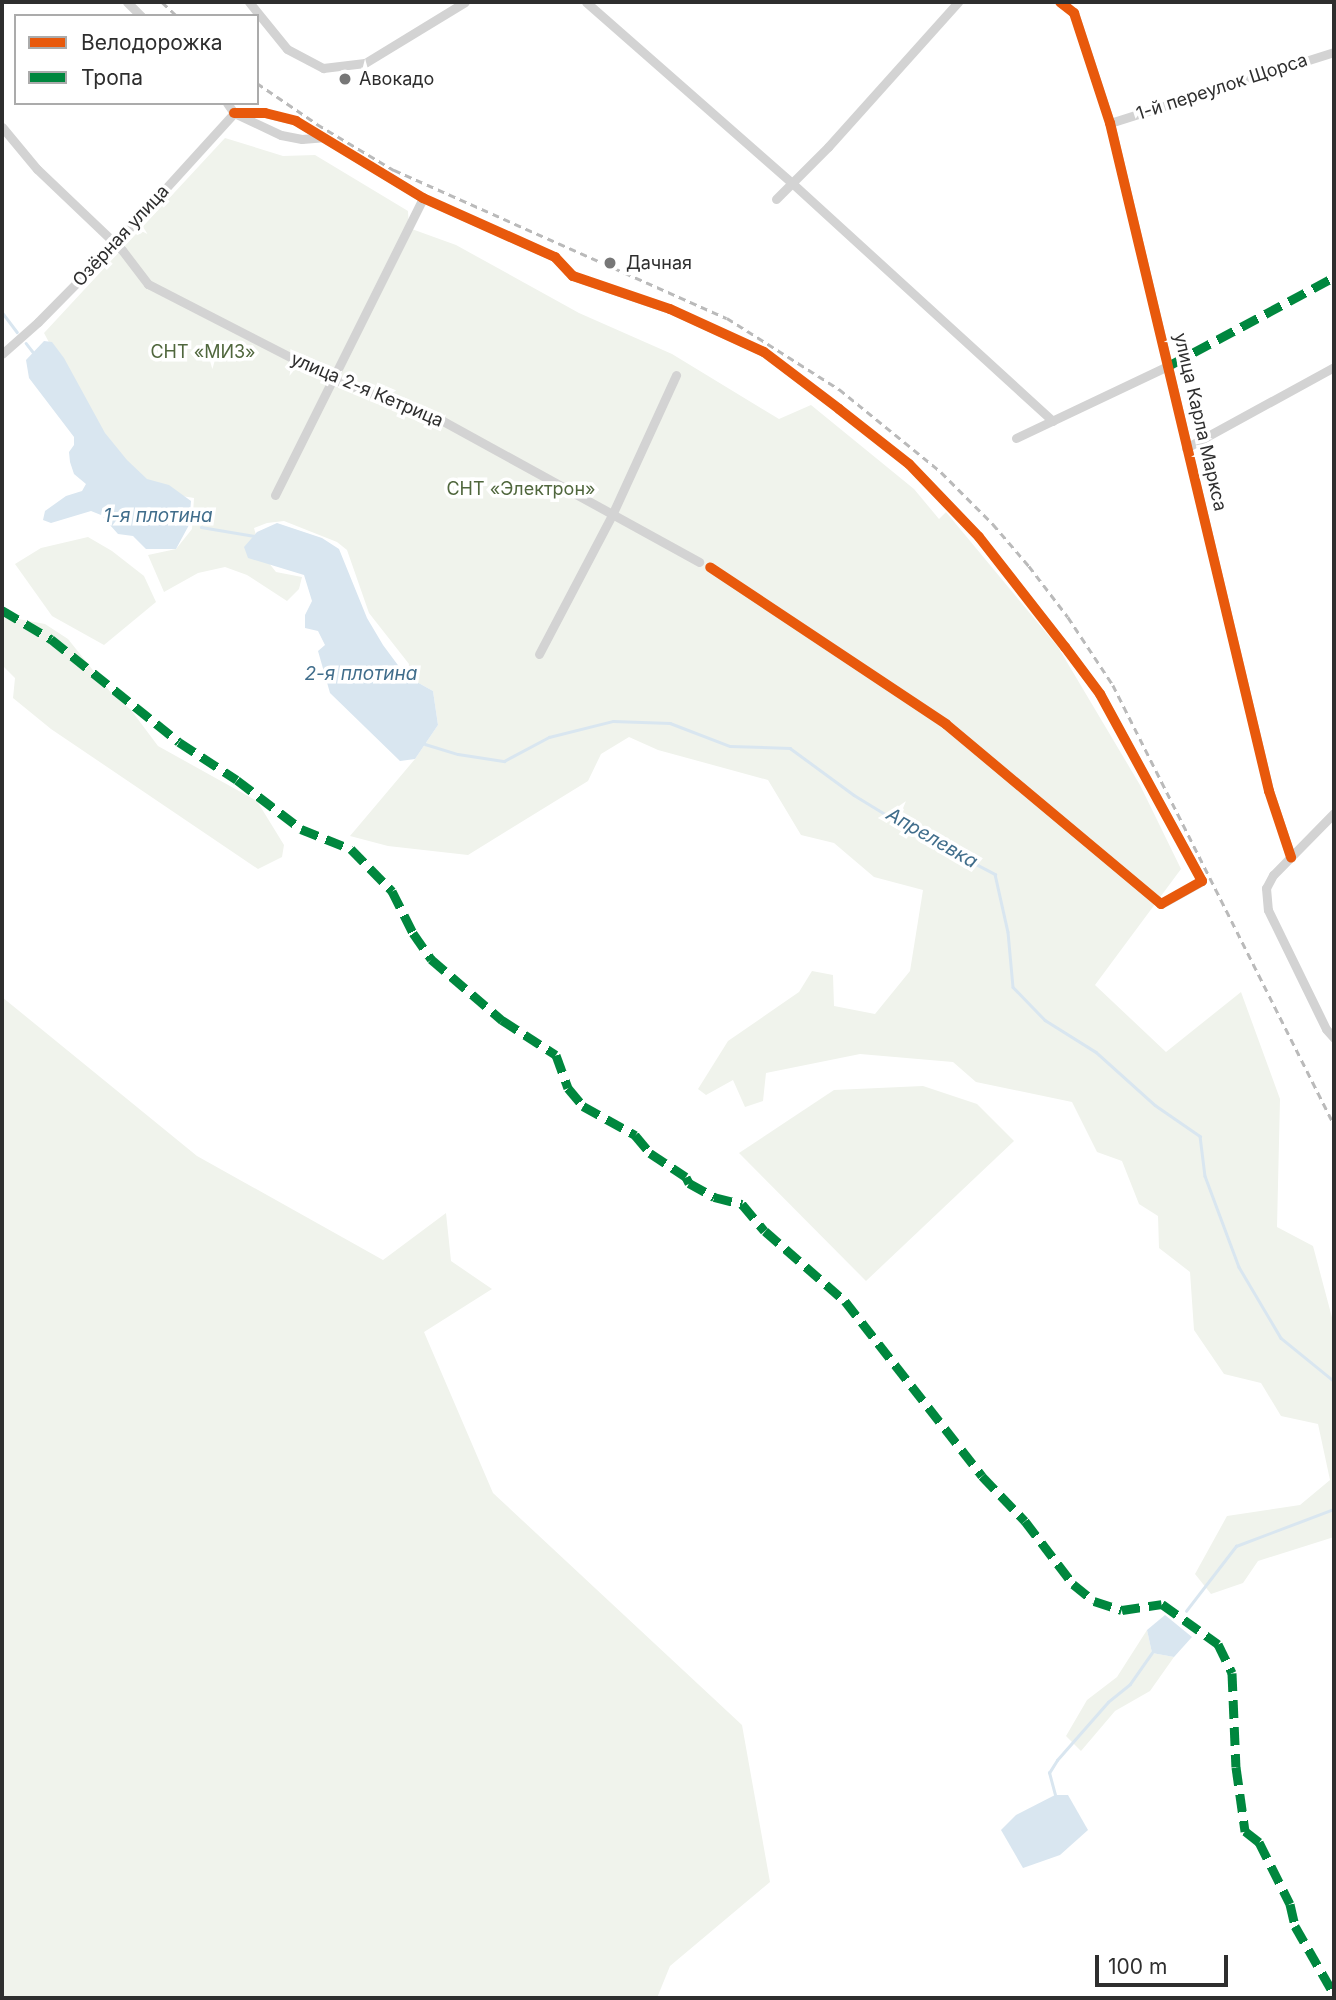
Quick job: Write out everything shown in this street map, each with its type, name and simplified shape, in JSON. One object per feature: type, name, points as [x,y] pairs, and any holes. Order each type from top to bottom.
[{"type":"street","points":[[259,17],[287,49],[323,68],[365,63],[465,2]]},
{"type":"street","points":[[586,2],[792,183],[1053,421]]},
{"type":"street","points":[[776,199],[958,2]]},
{"type":"street","name":"улица Карла Маркса","points":[[1060,2],[1074,13],[1110,123],[1170,365],[1186,448],[1269,791],[1291,857]]},
{"type":"street","name":"1-й переулок Щорса","points":[[1110,123],[1334,52]]},
{"type":"street","points":[[228,105],[234,113],[281,135],[302,139],[323,137]]},
{"type":"street","points":[[234,113],[281,116],[323,137],[423,198],[555,257],[573,276],[670,309],[764,352],[909,464],[979,537],[1100,694],[1202,881],[1161,904],[946,724],[710,567]]},
{"type":"street","name":"Озёрная улица","points":[[2,354],[38,322],[114,244],[234,113]]},
{"type":"street","name":"улица 2-я Кетрица","points":[[2,127],[37,169],[114,244],[148,284],[333,379],[432,415],[699,562]]},
{"type":"street","points":[[275,495],[423,198]]},
{"type":"street","points":[[1016,438],[1170,365]]},
{"type":"street","points":[[1186,448],[1334,366]]},
{"type":"street","points":[[539,654],[612,515],[676,375]]},
{"type":"street","points":[[1334,813],[1268,885],[1268,910],[1326,1030],[1334,1038]]},
{"type":"green space","points":[[225,138],[283,156],[315,155],[408,211],[409,228],[456,245],[579,313],[672,354],[779,419],[811,405],[914,489],[939,519],[946,512],[1058,647],[1140,785],[1181,869],[1095,985],[1166,1052],[1241,992],[1280,1099],[1277,1227],[1313,1246],[1334,1325],[1334,1537],[1258,1561],[1243,1583],[1211,1594],[1195,1574],[1227,1516],[1300,1505],[1330,1480],[1318,1424],[1281,1416],[1261,1383],[1224,1374],[1194,1330],[1190,1272],[1159,1248],[1158,1216],[1139,1204],[1122,1161],[1097,1152],[1072,1102],[976,1082],[953,1062],[860,1054],[766,1073],[763,1101],[745,1107],[733,1080],[706,1095],[698,1089],[728,1041],[799,992],[812,971],[833,975],[834,1006],[875,1014],[910,971],[923,890],[874,877],[834,843],[801,835],[768,780],[658,750],[629,737],[601,754],[588,781],[468,855],[388,846],[350,836],[415,759],[438,725],[433,691],[406,676],[409,664],[369,613],[347,550],[337,542],[284,521],[254,528],[261,553],[276,572],[302,577],[299,589],[287,601],[247,575],[225,567],[198,573],[164,592],[148,555],[176,549],[192,529],[194,498],[151,491],[102,441],[44,333]]},
{"type":"green space","points":[[88,537],[112,551],[144,576],[156,602],[104,645],[52,616],[15,564],[41,548]]},
{"type":"green space","points":[[2,616],[45,624],[68,639],[112,694],[131,710],[158,746],[257,801],[284,845],[282,857],[258,869],[51,729],[13,698],[15,678],[2,665]]},
{"type":"green space","points":[[2,997],[197,1156],[383,1260],[446,1213],[451,1261],[492,1289],[424,1332],[493,1493],[742,1725],[770,1882],[670,1966],[657,1998],[2,1998]]},
{"type":"green space","points":[[923,1086],[977,1104],[1014,1141],[866,1281],[739,1153],[834,1090]]},
{"type":"green space","points":[[1147,1630],[1152,1653],[1174,1657],[1150,1691],[1115,1711],[1081,1751],[1066,1736],[1087,1700],[1117,1677]]},
{"type":"water","name":"1-я плотина","points":[[44,341],[52,342],[64,358],[105,433],[127,460],[147,479],[169,485],[191,501],[189,525],[176,549],[146,549],[133,536],[118,534],[101,515],[91,511],[51,523],[43,520],[45,511],[66,496],[82,491],[86,484],[74,474],[70,462],[69,452],[74,445],[74,437],[29,378],[26,360]]},
{"type":"water","name":"2-я плотина","points":[[277,523],[322,538],[339,549],[367,618],[383,645],[406,676],[433,691],[438,725],[415,759],[400,761],[330,693],[318,651],[325,645],[318,631],[305,628],[305,615],[312,601],[304,575],[248,558],[244,547],[257,532]]},
{"type":"water","points":[[1165,1615],[1192,1637],[1174,1657],[1152,1653],[1147,1630]]},
{"type":"water","points":[[1055,1795],[1068,1795],[1088,1830],[1060,1855],[1023,1868],[1001,1830],[1016,1815]]},
{"type":"waterway","name":"Апрелевка","points":[[2,312],[17,332]]},
{"type":"waterway","points":[[26,343],[33,352]]},
{"type":"waterway","name":"Апрелевка","points":[[201,527],[254,536]]},
{"type":"waterway","name":"Апрелевка","points":[[425,744],[458,754],[504,761],[549,737],[613,721],[670,723],[730,746],[790,748],[854,795],[913,831],[995,874],[1008,932],[1013,987],[1045,1020],[1096,1052],[1155,1105],[1200,1136],[1205,1176],[1239,1267],[1281,1338],[1334,1381]]},
{"type":"waterway","points":[[1186,1611],[1236,1546],[1334,1509]]},
{"type":"waterway","points":[[1055,1795],[1049,1773],[1057,1760],[1108,1702],[1130,1684],[1152,1653]]},
{"type":"railway","points":[[162,2],[175,14]]},
{"type":"railway","points":[[259,84],[317,124],[394,170],[727,318],[839,389],[941,472],[993,524],[1029,566],[1068,617],[1113,685],[1334,1124]]},
{"type":"marked path","points":[[1170,365],[1334,277]]},
{"type":"marked path","points":[[2,610],[51,639],[179,742],[237,780],[301,829],[351,849],[392,891],[413,933],[431,959],[502,1020],[556,1055],[568,1088],[583,1106],[635,1135],[650,1153],[686,1177],[689,1183],[714,1197],[742,1204],[765,1231],[845,1301],[982,1476],[1025,1521],[1073,1584],[1094,1601],[1122,1610],[1162,1604],[1218,1644],[1232,1673],[1236,1767],[1245,1831],[1259,1842],[1290,1904],[1295,1926],[1334,1994]]},
{"type":"cycle path","points":[[1060,2],[1074,13],[1110,123],[1269,791],[1291,857]]},
{"type":"cycle path","points":[[234,113],[265,113],[296,121],[423,198],[555,257],[573,276],[670,309],[764,352],[909,464],[979,537],[1100,694],[1202,881],[1161,904],[946,724],[710,567]]},
{"type":"place","name":"Авокадо","points":[[345,79]]},
{"type":"place","name":"Дачная","points":[[610,263]]},
{"type":"park label","name":"СНТ «МИЗ»","points":[[203,352]]},
{"type":"park label","name":"СНТ «Электрон»","points":[[521,489]]}]
